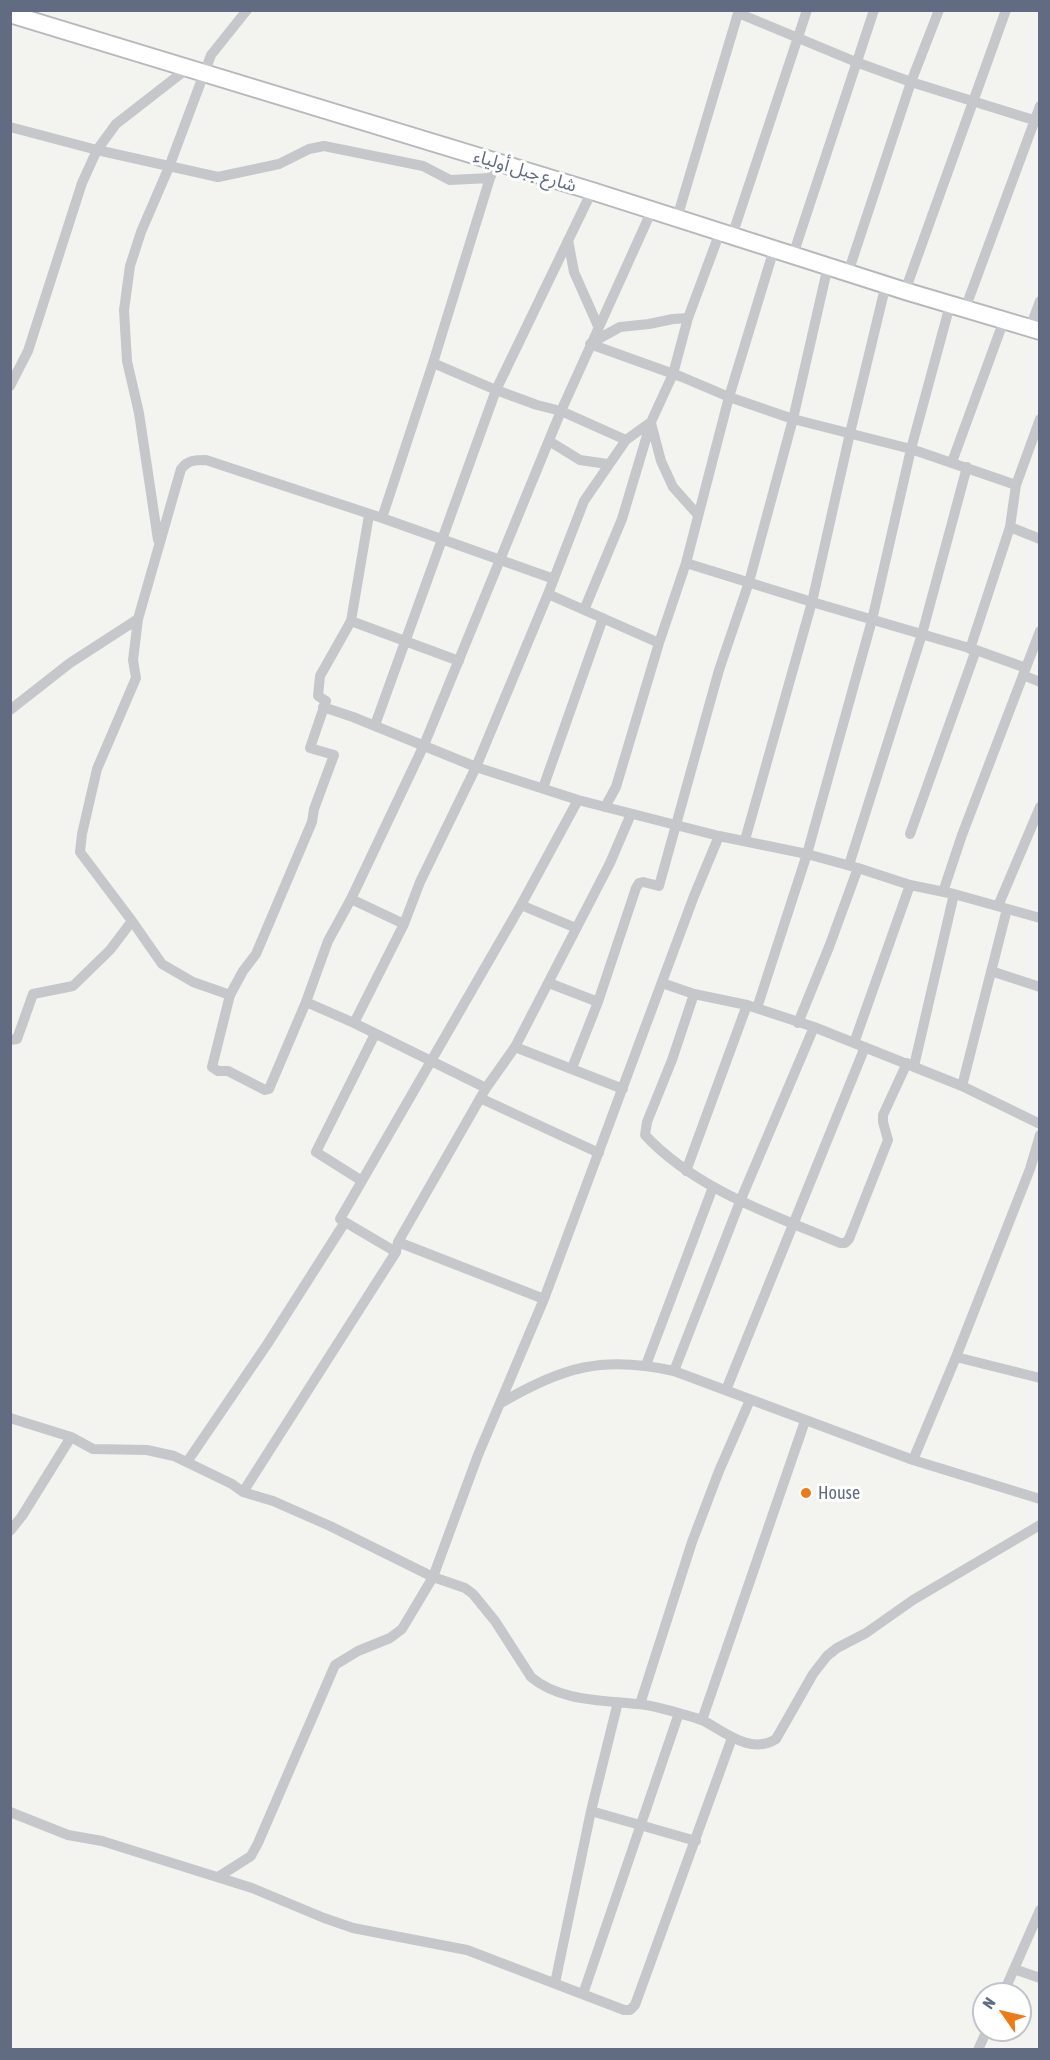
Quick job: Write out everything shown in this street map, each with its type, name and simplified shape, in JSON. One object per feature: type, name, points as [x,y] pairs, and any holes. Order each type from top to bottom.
[{"type":"highway","name":"شارع جبل أولياء","points":[[10,14],[592,191],[1035,330]]},
{"type":"street","points":[[159,544],[139,413],[127,361],[124,310],[130,266],[141,232],[169,167],[211,55],[248,10]]},
{"type":"street","points":[[584,610],[622,519],[651,422],[673,374],[688,318],[726,234],[807,10]]},
{"type":"street","points":[[793,255],[874,10]]},
{"type":"street","points":[[849,273],[911,82],[939,10]]},
{"type":"street","points":[[905,291],[975,102],[1006,10]]},
{"type":"street","points":[[677,218],[739,12],[797,39],[855,62],[1037,121]]},
{"type":"street","points":[[10,386],[28,351],[82,183],[97,150],[116,124],[188,68]]},
{"type":"street","points":[[686,1171],[752,1007],[807,854],[872,620],[911,449],[958,307],[1037,121],[1040,106]]},
{"type":"street","points":[[10,127],[97,150],[218,177],[279,164],[309,149],[324,146],[423,166],[450,180],[490,178]]},
{"type":"street","points":[[382,518],[490,178],[498,163]]},
{"type":"street","points":[[375,725],[496,390],[592,191]]},
{"type":"street","points":[[369,515],[351,621],[320,676],[318,696],[326,701],[310,748],[334,755],[314,808],[312,822],[256,954],[243,970],[230,995],[212,1067],[218,1071],[228,1071],[266,1090],[269,1089],[306,1002],[328,941],[351,899],[424,746],[561,411],[652,210]]},
{"type":"street","points":[[568,240],[574,272],[598,326]]},
{"type":"street","points":[[605,807],[616,787],[659,643],[686,563],[729,397],[774,249]]},
{"type":"street","points":[[572,1068],[598,1002],[636,888],[639,883],[643,882],[659,886],[719,670],[749,582],[793,418],[828,266]]},
{"type":"street","points":[[745,840],[812,602],[886,284]]},
{"type":"street","points":[[1035,330],[1040,301]]},
{"type":"street","points":[[591,344],[620,327],[688,318]]},
{"type":"street","points":[[952,462],[1004,320]]},
{"type":"street","points":[[591,344],[729,397],[793,418],[967,466],[1016,485]]},
{"type":"street","points":[[433,363],[496,390],[561,411],[626,440]]},
{"type":"street","points":[[910,834],[973,650],[1010,528],[1016,485],[1040,419]]},
{"type":"street","points":[[651,422],[661,461],[673,488],[698,515]]},
{"type":"street","points":[[354,1023],[404,924],[420,882],[476,767],[585,501],[607,464],[626,440],[651,422]]},
{"type":"street","points":[[549,441],[579,460],[607,464]]},
{"type":"street","points":[[230,995],[193,982],[162,964],[80,852],[81,834],[97,769],[136,678],[133,660],[138,619],[181,469],[185,464],[206,460],[382,518],[554,579]]},
{"type":"street","points":[[798,1023],[829,947],[922,634],[967,466]]},
{"type":"street","points":[[1010,528],[1040,539]]},
{"type":"street","points":[[686,563],[973,650],[1024,672],[1040,682]]},
{"type":"street","points":[[548,594],[659,643]]},
{"type":"street","points":[[543,788],[603,618]]},
{"type":"street","points":[[10,710],[70,663],[138,619]]},
{"type":"street","points":[[351,621],[459,661]]},
{"type":"street","points":[[694,994],[672,1060],[647,1122],[645,1135],[660,1151],[686,1171],[713,1187],[840,1243],[845,1243],[849,1239],[888,1140],[883,1115],[910,1065],[962,835],[1040,631]]},
{"type":"street","points":[[323,707],[375,725],[476,767],[578,800],[719,836],[807,854],[910,885],[1040,918]]},
{"type":"street","points":[[544,1299],[397,1247],[340,1219],[521,905],[578,800]]},
{"type":"street","points":[[962,1086],[991,971],[1003,907],[1040,807]]},
{"type":"street","points":[[243,1492],[397,1247],[483,1093],[515,1047],[610,862],[631,814]]},
{"type":"street","points":[[218,1877],[250,1856],[258,1843],[335,1665],[358,1651],[390,1638],[402,1629],[433,1577],[478,1455],[544,1299],[694,896],[719,836]]},
{"type":"street","points":[[726,1390],[793,1223],[860,1045],[910,885]]},
{"type":"street","points":[[351,899],[404,924]]},
{"type":"street","points":[[521,905],[576,928]]},
{"type":"street","points":[[10,1040],[17,1040],[33,994],[73,986],[110,950],[132,921]]},
{"type":"street","points":[[991,971],[1040,987]]},
{"type":"street","points":[[549,983],[598,1002]]},
{"type":"street","points":[[662,983],[694,994],[752,1007],[814,1027],[962,1086],[1040,1124]]},
{"type":"street","points":[[306,1002],[431,1061],[483,1093],[599,1153]]},
{"type":"street","points":[[674,1371],[741,1199],[814,1027]]},
{"type":"street","points":[[362,1181],[316,1152],[375,1034]]},
{"type":"street","points":[[515,1047],[623,1089]]},
{"type":"street","points":[[913,1460],[1035,1171],[1040,1135]]},
{"type":"street","points":[[646,1365],[713,1187]]},
{"type":"street","points":[[187,1462],[268,1343],[345,1222]]},
{"type":"street","points":[[956,1357],[1040,1378]]},
{"type":"street","points":[[501,1404],[531,1386],[563,1372],[612,1364],[646,1365],[674,1371],[913,1460],[1040,1499]]},
{"type":"street","points":[[640,1704],[692,1542],[718,1471],[750,1400]]},
{"type":"street","points":[[10,1418],[71,1437],[93,1449],[147,1450],[174,1456],[232,1484],[243,1492],[330,1526],[433,1577],[465,1588],[473,1594],[495,1621],[531,1677],[539,1684],[561,1693],[640,1704],[679,1713],[702,1720],[732,1738],[759,1745],[776,1739],[813,1674],[827,1656],[837,1648],[866,1633],[913,1600],[1040,1525]]},
{"type":"street","points":[[702,1720],[805,1421]]},
{"type":"street","points":[[10,1531],[22,1516],[71,1437]]},
{"type":"street","points":[[555,1983],[591,1811],[618,1702]]},
{"type":"street","points":[[583,1994],[679,1713]]},
{"type":"street","points":[[10,1812],[68,1835],[102,1841],[252,1888],[353,1928],[467,1950],[624,2010],[630,2010],[635,2005],[732,1738]]},
{"type":"street","points":[[591,1811],[696,1841]]},
{"type":"street","points":[[1009,1982],[1040,1910]]},
{"type":"street","points":[[1014,1969],[1040,1978]]},
{"type":"place","name":"House","points":[[806,1493]]}]
